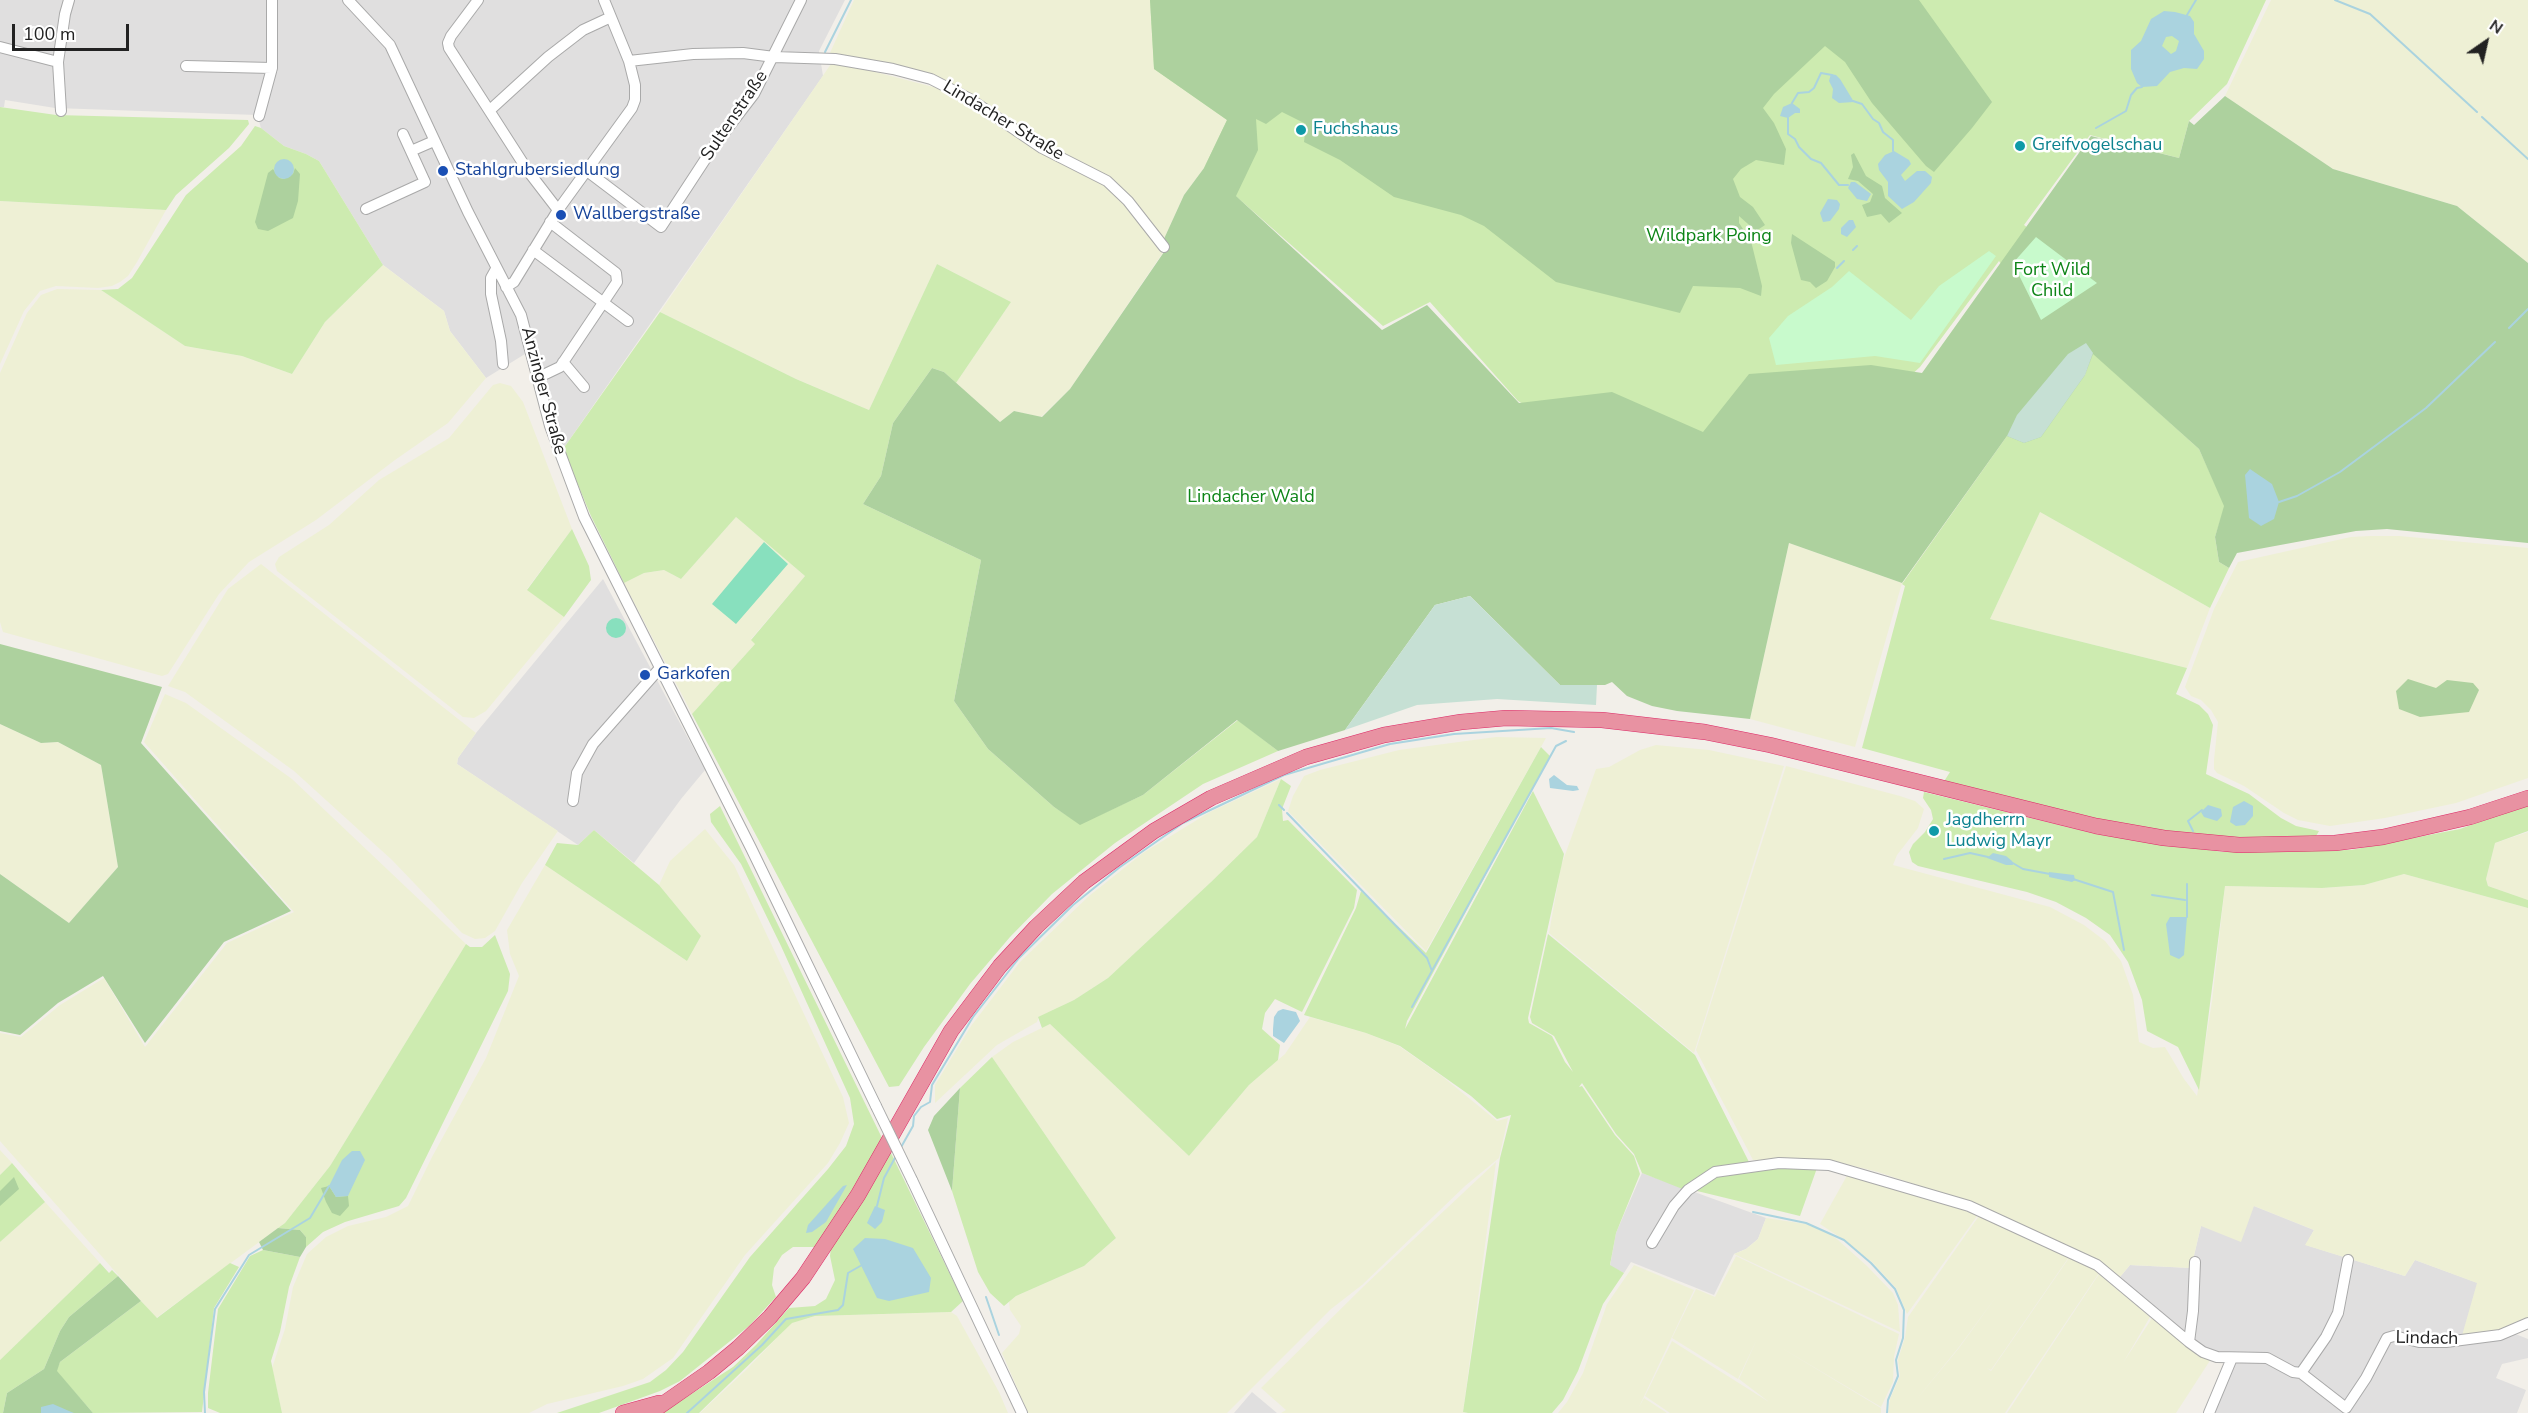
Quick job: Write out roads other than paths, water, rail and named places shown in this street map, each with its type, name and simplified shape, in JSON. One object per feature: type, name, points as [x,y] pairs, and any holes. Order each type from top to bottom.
[{"type":"highway","points":[[650,1413],[709,1372],[738,1347],[770,1317],[803,1278],[858,1195],[951,1031],[1000,966],[1036,927],[1084,882],[1154,831],[1211,798],[1306,757],[1384,735],[1452,723],[1506,718],[1602,720],[1705,732],[1770,744],[2096,826],[2164,838],[2239,845],[2324,844],[2383,837],[2470,817],[2528,798]]},
{"type":"highway","points":[[623,1413],[664,1402]]},
{"type":"highway","points":[[643,1413],[664,1402]]},
{"type":"street","points":[[61,111],[58,62],[69,0]]},
{"type":"street","points":[[259,116],[272,68],[272,0]]},
{"type":"street","name":"Anzinger Straße","points":[[348,0],[390,45],[434,141],[524,323],[560,458],[584,517],[751,848],[993,1347],[1022,1413]]},
{"type":"street","points":[[478,0],[451,36],[448,43],[449,48],[528,171],[558,210]]},
{"type":"street","points":[[506,287],[514,282],[550,222],[632,108],[635,100],[635,85],[629,61],[604,0]]},
{"type":"street","name":"Sultenstraße","points":[[587,171],[661,227],[714,146],[754,94],[801,0]]},
{"type":"street","points":[[490,110],[548,57],[583,30],[611,17]]},
{"type":"street","points":[[0,47],[58,62]]},
{"type":"street","name":"Lindacher Straße","points":[[629,61],[693,54],[743,53],[774,57],[835,58],[916,75],[941,84],[970,99],[1042,148],[1107,181],[1128,201],[1164,247]]},
{"type":"street","points":[[186,66],[272,68]]},
{"type":"street","points":[[366,209],[425,182],[403,134]]},
{"type":"street","points":[[411,151],[434,141]]},
{"type":"street","points":[[537,378],[560,367],[617,282],[616,273],[550,222]]},
{"type":"street","points":[[533,250],[628,321]]},
{"type":"street","name":"Anzinger Straße","points":[[496,268],[491,278],[490,294],[501,341],[503,364]]},
{"type":"street","points":[[563,362],[584,387]]},
{"type":"street","points":[[573,801],[577,773],[593,744],[660,669]]},
{"type":"street","name":"Lindach","points":[[1652,1243],[1674,1206],[1688,1190],[1715,1172],[1779,1163],[1829,1165],[1969,1206],[2097,1265],[2204,1352],[2217,1357],[2267,1358],[2293,1372],[2301,1373],[2349,1411],[2387,1338],[2394,1336],[2419,1342],[2446,1342],[2482,1338],[2511,1331],[2528,1323]]},
{"type":"street","points":[[2301,1373],[2326,1337],[2338,1313],[2348,1260]]},
{"type":"street","points":[[2189,1342],[2195,1262]]},
{"type":"street","points":[[2208,1413],[2232,1358]]},
{"type":"water","points":[[2164,11],[2190,16],[2194,22],[2194,34],[2204,51],[2204,59],[2197,69],[2184,68],[2170,72],[2157,86],[2142,87],[2137,83],[2131,69],[2131,50],[2141,41],[2151,19]],"holes":[[[2172,36],[2179,41],[2176,51],[2171,54],[2162,46],[2166,37]]]},
{"type":"water","points":[[1831,74],[1840,79],[1854,102],[1839,103],[1832,98],[1833,89],[1829,81]]},
{"type":"water","points":[[1792,103],[1800,109],[1800,113],[1795,113],[1788,118],[1780,116],[1783,107]]},
{"type":"water","points":[[1894,151],[1909,160],[1911,164],[1901,175],[1905,181],[1917,171],[1925,171],[1932,177],[1931,183],[1914,202],[1902,209],[1888,196],[1888,182],[1879,170],[1878,164],[1885,155]]},
{"type":"water","points":[[284,159],[291,162],[294,169],[291,176],[284,179],[277,176],[274,169],[277,162]]},
{"type":"water","points":[[1851,182],[1855,182],[1871,194],[1867,201],[1857,199],[1848,188]]},
{"type":"water","points":[[1828,199],[1837,200],[1840,204],[1839,209],[1830,221],[1823,222],[1820,213]]},
{"type":"water","points":[[1849,220],[1853,220],[1856,227],[1847,237],[1841,234],[1841,228]]},
{"type":"water","points":[[2250,469],[2272,484],[2279,502],[2274,519],[2261,526],[2249,518],[2245,475]]},
{"type":"water","points":[[1554,775],[1567,785],[1577,786],[1579,790],[1550,788],[1549,779]]},
{"type":"water","points":[[2244,801],[2253,806],[2253,816],[2245,825],[2236,826],[2230,822],[2233,807]]},
{"type":"water","points":[[2208,805],[2221,809],[2222,816],[2217,821],[2204,817],[2201,812]]},
{"type":"water","points":[[1993,853],[2006,856],[2013,865],[2006,865],[1987,858]]},
{"type":"water","points":[[2049,872],[2074,875],[2075,880],[2072,882],[2049,877]]},
{"type":"water","points":[[2170,917],[2187,917],[2184,955],[2179,959],[2170,955],[2166,924]]},
{"type":"water","points":[[1283,1009],[1296,1012],[1300,1021],[1284,1043],[1273,1036],[1274,1017],[1278,1011]]},
{"type":"water","points":[[352,1151],[360,1151],[365,1160],[348,1196],[336,1197],[329,1186],[342,1160]]},
{"type":"water","points":[[847,1185],[826,1222],[812,1232],[806,1233],[808,1225],[843,1186]]},
{"type":"water","points":[[875,1206],[885,1210],[882,1222],[875,1229],[867,1223]]},
{"type":"water","points":[[865,1238],[885,1239],[913,1248],[931,1278],[929,1292],[889,1301],[877,1298],[853,1249]]},
{"type":"water","points":[[53,1404],[74,1413],[41,1413],[41,1407]]},
{"type":"waterway","points":[[825,52],[851,0]]},
{"type":"waterway","points":[[2187,15],[2196,0]]},
{"type":"waterway","points":[[2335,0],[2370,14],[2477,112]]},
{"type":"waterway","points":[[1792,103],[1798,93],[1809,92],[1814,88],[1821,73],[1832,75]]},
{"type":"waterway","points":[[2096,128],[2126,111],[2131,95],[2137,88],[2142,87]]},
{"type":"waterway","points":[[1853,101],[1862,104],[1873,119],[1879,123],[1883,132],[1893,140],[1893,151]]},
{"type":"waterway","points":[[2482,117],[2528,159]]},
{"type":"waterway","points":[[1788,118],[1788,134],[1795,139],[1799,147],[1811,159],[1821,163],[1839,185],[1848,185]]},
{"type":"waterway","points":[[1853,250],[1857,246]]},
{"type":"waterway","points":[[1837,268],[1844,261]]},
{"type":"waterway","points":[[2509,328],[2528,309]]},
{"type":"waterway","points":[[2279,502],[2297,496],[2340,472],[2426,408],[2495,342]]},
{"type":"waterway","points":[[900,1149],[913,1126],[914,1116],[921,1107],[930,1102],[932,1085],[973,1017],[1019,958],[1073,905],[1120,867],[1183,823],[1284,775],[1390,744],[1454,734],[1551,728],[1574,732]]},
{"type":"waterway","points":[[1412,1007],[1556,746],[1566,741]]},
{"type":"waterway","points":[[1279,805],[1284,810]]},
{"type":"waterway","points":[[2193,831],[2188,821],[2202,810]]},
{"type":"waterway","points":[[1287,813],[1427,958],[1432,971]]},
{"type":"waterway","points":[[1944,859],[1970,853],[1988,857]]},
{"type":"waterway","points":[[2011,862],[2023,869],[2050,874]]},
{"type":"waterway","points":[[2073,879],[2113,892],[2124,950]]},
{"type":"waterway","points":[[2187,884],[2187,917]]},
{"type":"waterway","points":[[2152,895],[2185,900]]},
{"type":"waterway","points":[[877,1206],[884,1178],[896,1156]]},
{"type":"waterway","points":[[205,1413],[204,1392],[215,1309],[249,1255],[310,1218],[329,1186]]},
{"type":"waterway","points":[[1753,1212],[1806,1223],[1844,1240],[1871,1263],[1895,1289],[1904,1310],[1903,1338],[1896,1360],[1898,1376],[1888,1400],[1887,1413]]},
{"type":"waterway","points":[[687,1413],[762,1345],[786,1319],[838,1310],[843,1305],[848,1273],[862,1265]]},
{"type":"waterway","points":[[986,1297],[999,1335]]},
{"type":"place","name":"Fuchshaus","points":[[1301,130]]},
{"type":"place","name":"Greifvogelschau","points":[[2020,146]]},
{"type":"place","name":"Stahlgrubersiedlung","points":[[443,171]]},
{"type":"place","name":"Wallbergstraße","points":[[561,215]]},
{"type":"place","name":"Garkofen","points":[[645,675]]},
{"type":"place","name":"Jagdherrn Ludwig Mayr","points":[[1934,831]]},
{"type":"park label","name":"Wildpark Poing","points":[[1709,237]]},
{"type":"park label","name":"Fort Wild Child","points":[[2052,281]]},
{"type":"park label","name":"Lindacher Wald","points":[[1251,498]]}]
